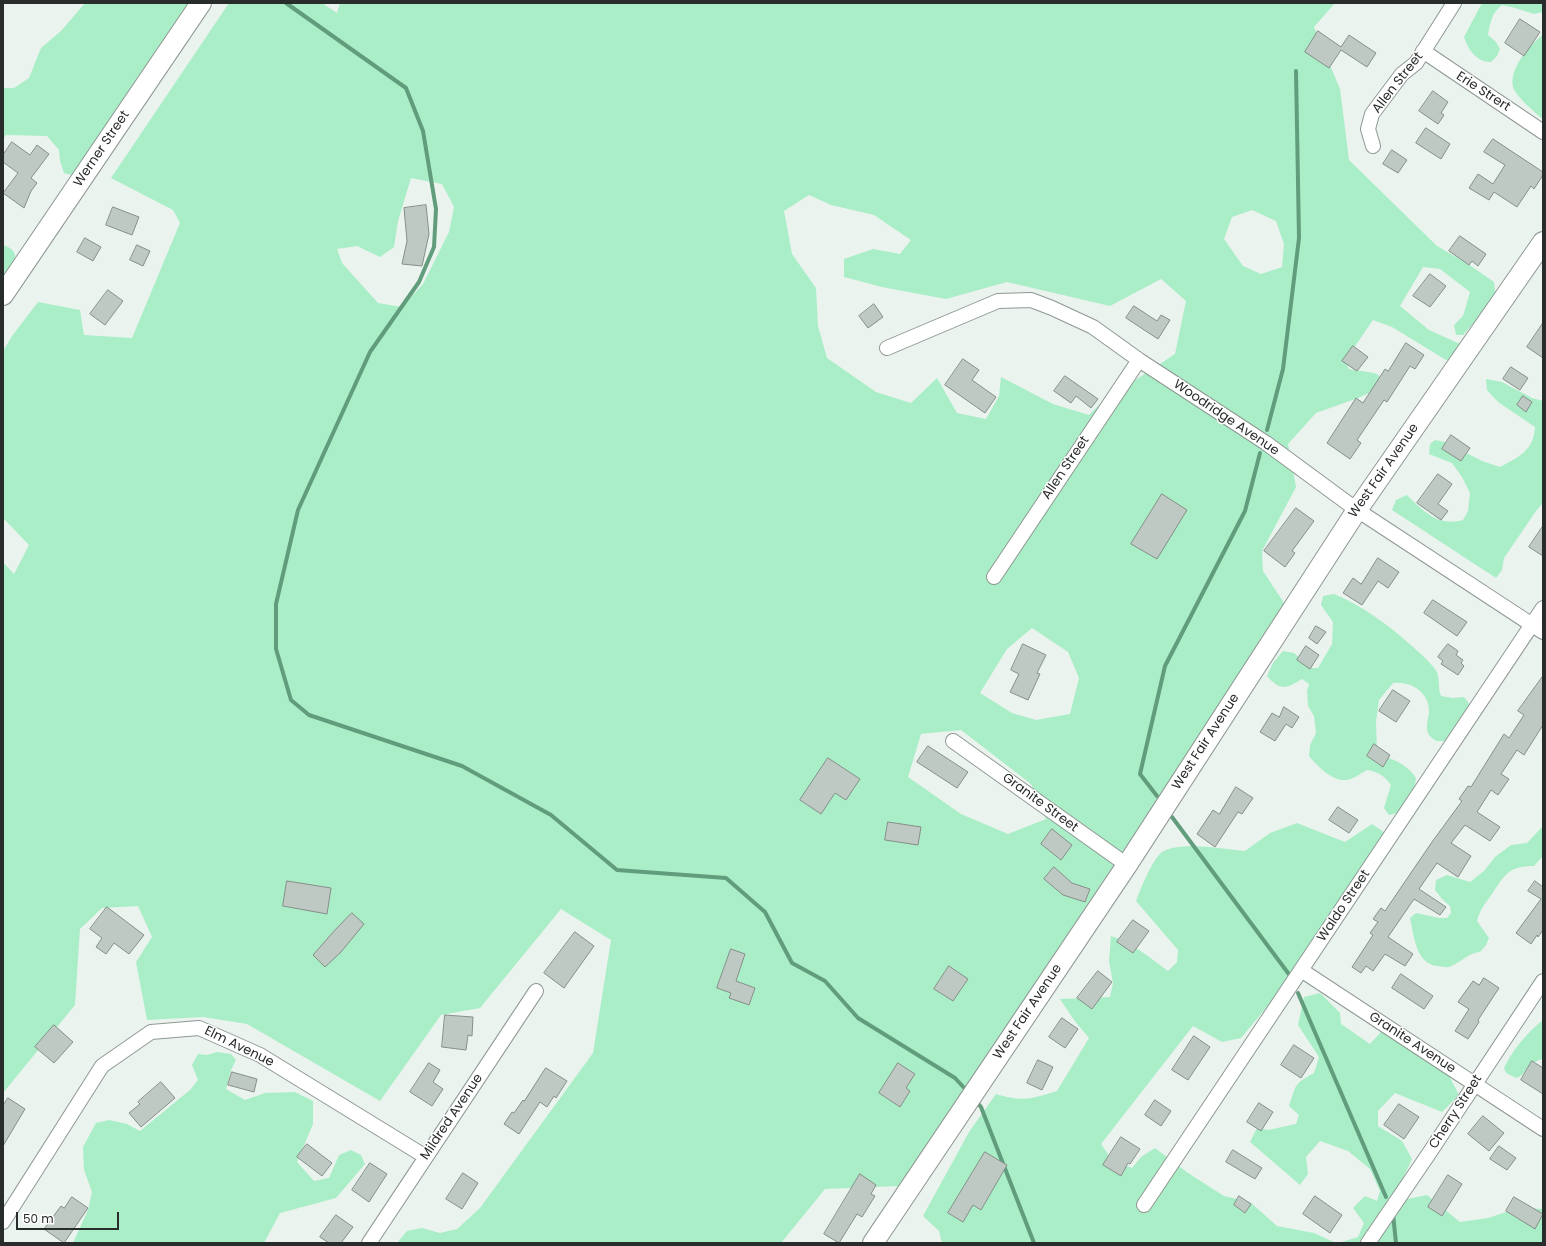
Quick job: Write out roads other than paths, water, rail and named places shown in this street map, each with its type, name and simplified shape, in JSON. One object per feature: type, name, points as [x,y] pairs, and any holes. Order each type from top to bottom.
[{"type":"street","name":"Werner Street","points":[[3,295],[201,3]]},
{"type":"street","name":"Allen Street","points":[[1373,146],[1368,130],[1372,114],[1402,74],[1416,63],[1454,3]]},
{"type":"street","name":"Erie Strert","points":[[1423,51],[1543,132]]},
{"type":"street","name":"West Fair Avenue","points":[[872,1243],[1127,865],[1357,510],[1543,242]]},
{"type":"street","name":"Woodridge Avenue","points":[[887,348],[998,301],[1031,300],[1093,327],[1139,360],[1266,443],[1357,510],[1537,628]]},
{"type":"street","name":"Allen Street","points":[[994,577],[1139,360]]},
{"type":"street","name":"Waldo Street","points":[[1144,1205],[1301,970],[1537,628],[1543,608]]},
{"type":"street","name":"Granite Street","points":[[953,741],[1127,865]]},
{"type":"street","name":"Granite Avenue","points":[[1301,970],[1543,1129]]},
{"type":"street","name":"Cherry Street","points":[[1368,1243],[1543,981]]},
{"type":"street","name":"Mildred Avenue","points":[[369,1243],[536,991]]},
{"type":"street","name":"Elm Avenue","points":[[3,1222],[102,1066],[151,1032],[200,1028],[260,1055],[426,1157]]},
{"type":"waterway","points":[[286,3],[406,88],[423,131],[436,209],[434,247],[419,282],[370,352],[298,510],[276,604],[276,649],[291,700],[309,715],[462,766],[551,815],[617,870],[726,878],[765,912],[792,963],[825,981],[858,1018],[955,1078],[968,1092]]},
{"type":"waterway","points":[[1267,430],[1283,369],[1299,238],[1296,71]]},
{"type":"waterway","points":[[1157,796],[1140,774],[1165,666],[1245,511],[1260,453]]},
{"type":"waterway","points":[[1172,817],[1291,977]]},
{"type":"waterway","points":[[1298,993],[1386,1197]]},
{"type":"waterway","points":[[975,1100],[981,1107],[1034,1243]]},
{"type":"waterway","points":[[1393,1214],[1396,1243]]}]
